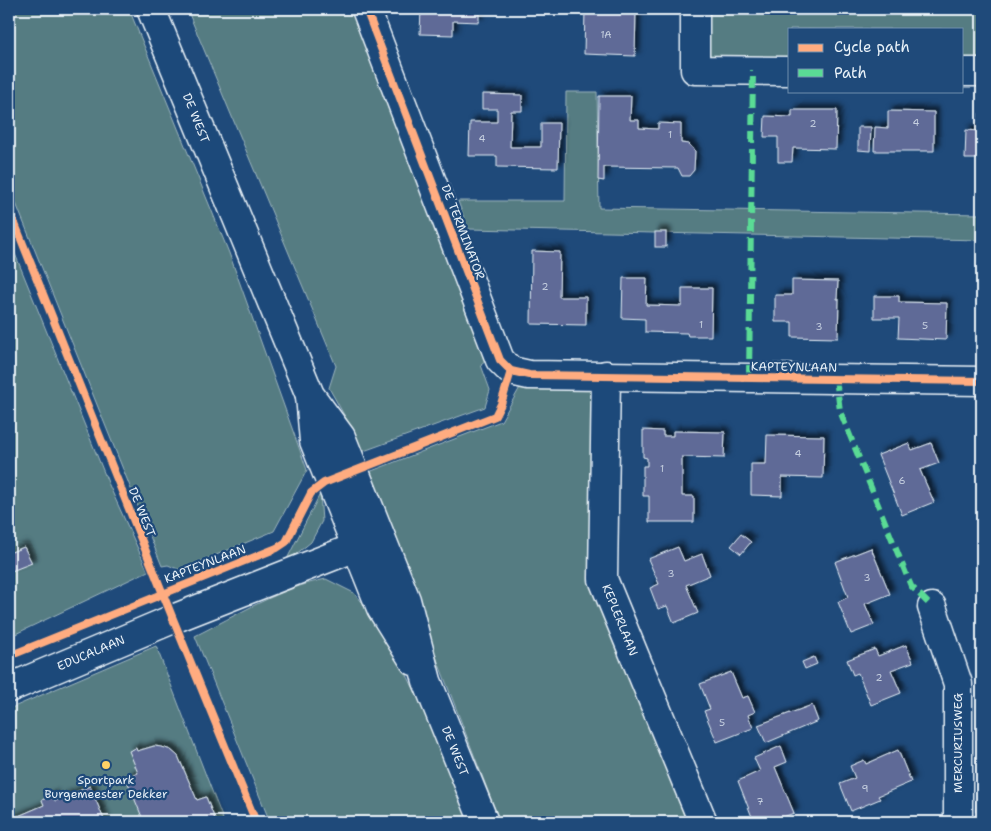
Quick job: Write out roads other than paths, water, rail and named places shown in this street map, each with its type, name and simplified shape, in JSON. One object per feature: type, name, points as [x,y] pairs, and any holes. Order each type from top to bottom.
[{"type":"street","name":"DE WEST","points":[[151,9],[310,395],[341,438],[368,542],[406,600],[426,681],[484,822]]},
{"type":"street","name":"DE TERMINATOR","points":[[366,9],[500,360],[511,371],[529,375],[606,375]]},
{"type":"street","points":[[696,9],[695,70],[788,71]]},
{"type":"street","points":[[964,72],[982,72]]},
{"type":"street","name":"KAPTEYNLAAN","points":[[606,375],[982,380]]},
{"type":"street","name":"KEPLERLAAN","points":[[606,375],[604,579],[703,822]]},
{"type":"street","name":"EDUCALAAN","points":[[9,688],[172,619],[368,542]]},
{"type":"street","name":"MERCURIUSWEG","points":[[932,607],[958,684],[958,822]]},
{"type":"place","name":"Sportpark Burgemeester Dekker","points":[[106,765]]}]
